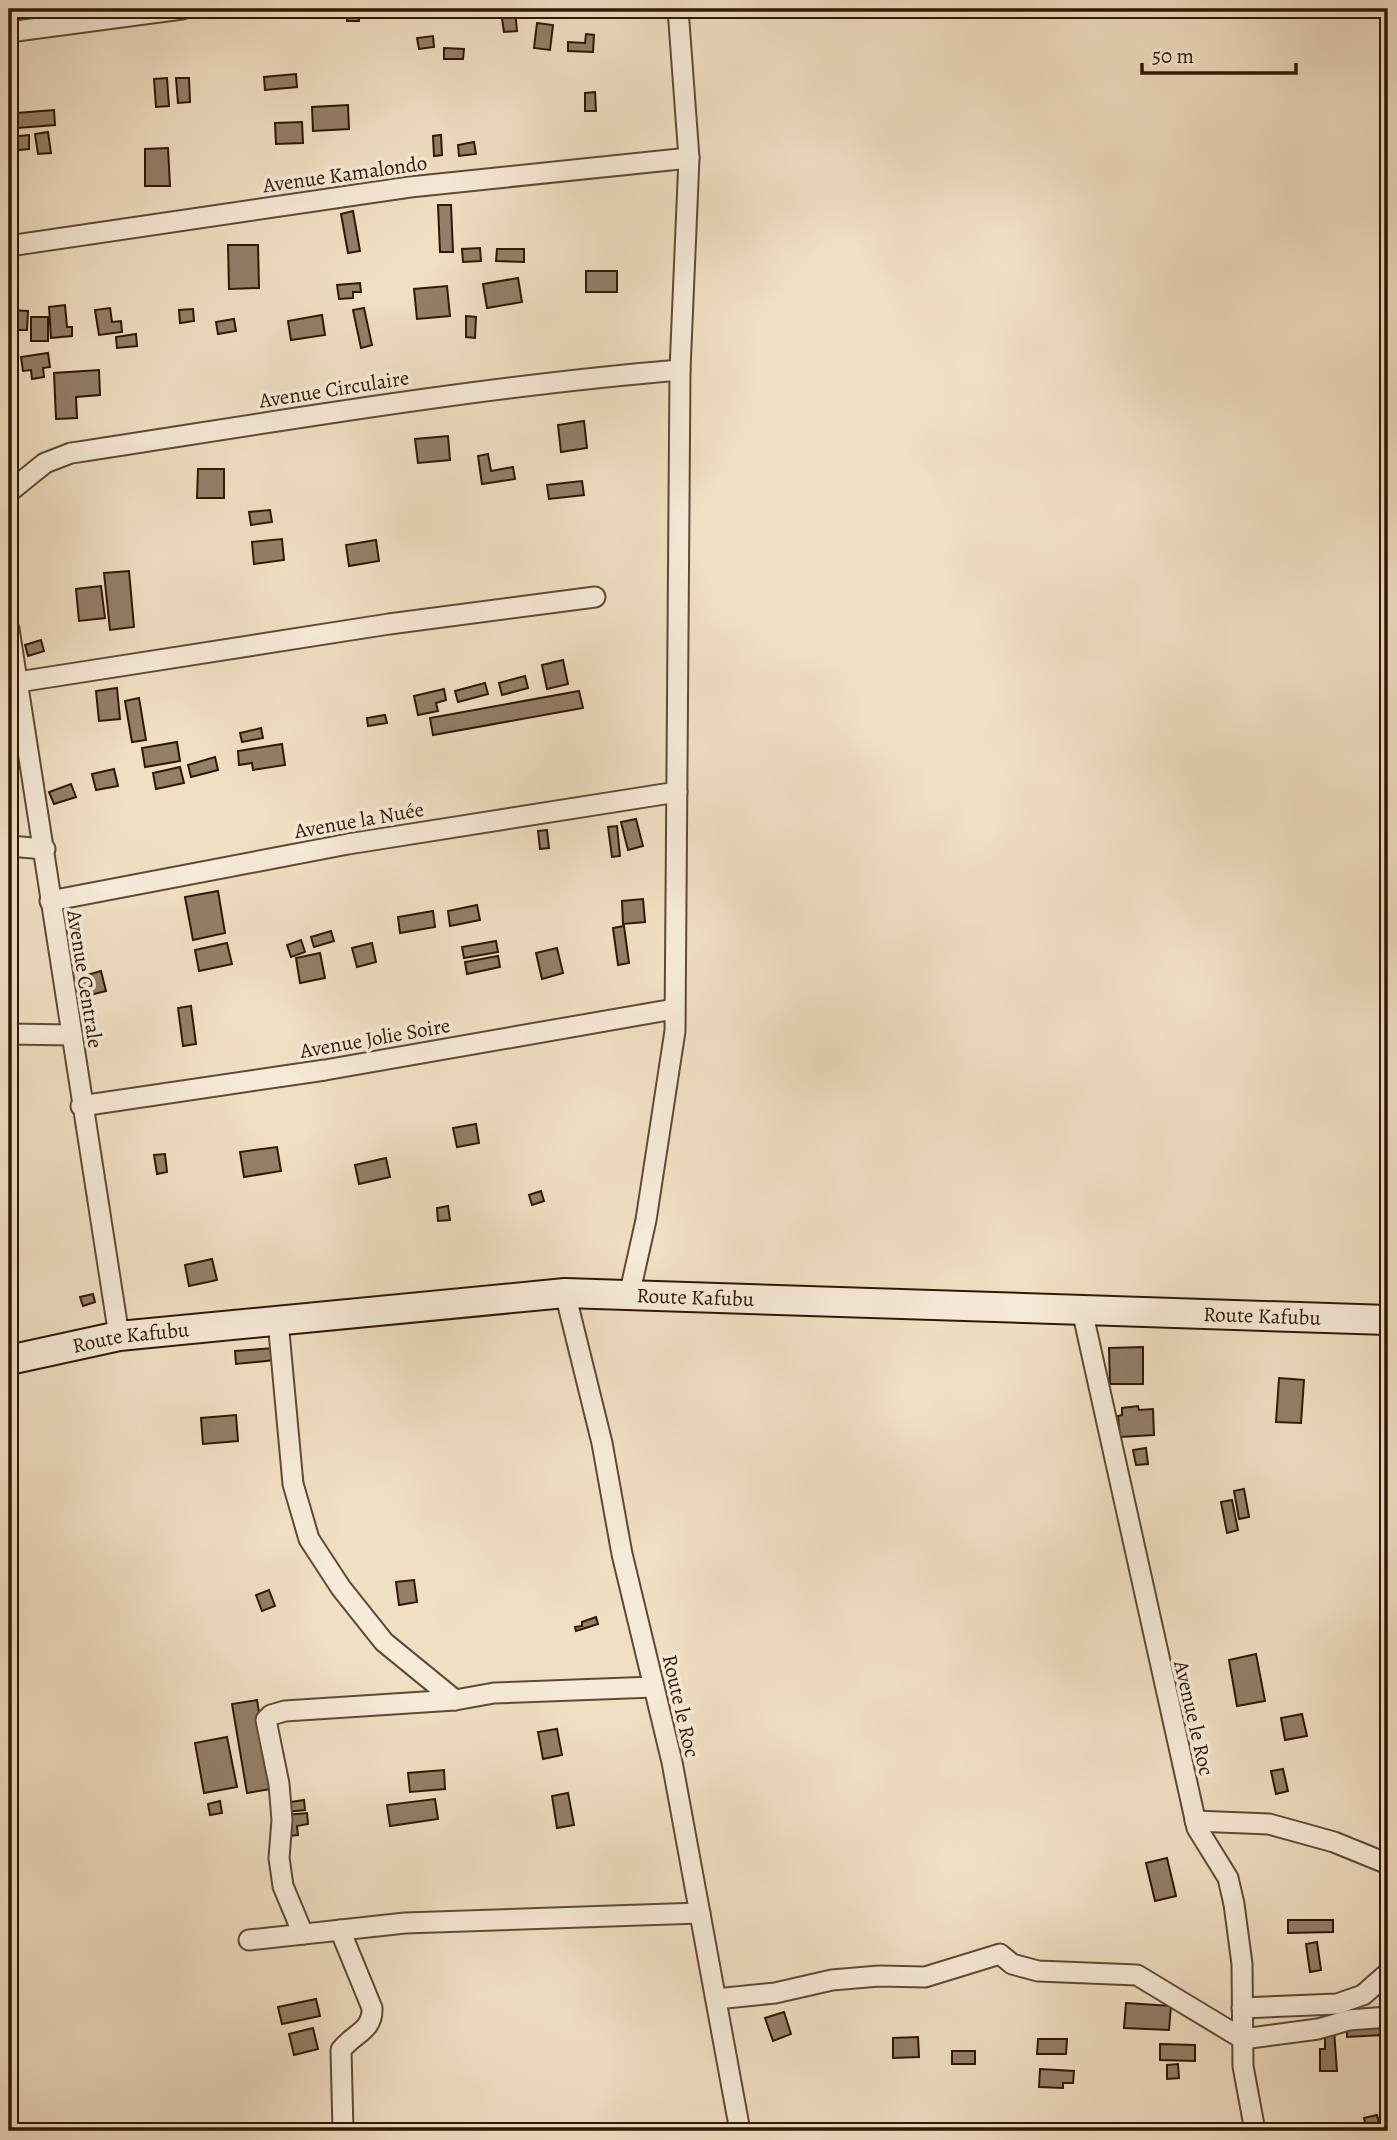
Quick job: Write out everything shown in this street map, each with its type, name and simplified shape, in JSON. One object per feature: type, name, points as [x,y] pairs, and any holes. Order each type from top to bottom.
[{"type":"main road","name":"Route Kafubu","points":[[9,1360],[119,1336],[565,1293],[1388,1320]]},
{"type":"street","points":[[9,33],[182,9]]},
{"type":"street","points":[[629,1296],[646,1220],[675,1031],[680,370],[690,158],[678,9]]},
{"type":"street","name":"Avenue Kamalondo","points":[[9,246],[410,187],[690,158]]},
{"type":"street","name":"Avenue Circulaire","points":[[9,492],[45,463],[71,453],[436,396],[557,380],[680,370]]},
{"type":"street","points":[[18,682],[389,624],[595,597]]},
{"type":"street","name":"Avenue Centrale","points":[[9,634],[45,849],[50,901],[81,1106],[119,1336]]},
{"type":"street","name":"Avenue la Nuée","points":[[50,901],[348,844],[677,792]]},
{"type":"street","points":[[9,846],[45,849]]},
{"type":"street","name":"Avenue Jolie Soire","points":[[81,1106],[325,1070],[674,1009]]},
{"type":"street","points":[[9,1034],[72,1035]]},
{"type":"street","name":"Route le Roc","points":[[565,1293],[602,1443],[622,1554],[672,1762],[740,2131]]},
{"type":"street","name":"Avenue le Roc","points":[[1082,1310],[1195,1821],[1228,1878],[1231,1891],[1242,1964],[1243,2066],[1255,2131]]},
{"type":"street","points":[[278,1321],[293,1484],[309,1539],[341,1588],[384,1642],[455,1700]]},
{"type":"street","points":[[303,1934],[283,1886],[279,1858],[282,1819],[279,1784],[266,1720],[271,1715],[285,1711],[455,1700],[494,1693],[654,1687]]},
{"type":"street","points":[[1195,1821],[1269,1824],[1334,1842],[1388,1864]]},
{"type":"street","points":[[249,1940],[405,1923],[700,1913]]},
{"type":"street","points":[[340,1930],[372,2008],[373,2019],[368,2027],[348,2041],[341,2050],[343,2131]]},
{"type":"street","points":[[716,1999],[775,1993],[832,1980],[925,1976],[1000,1954],[1012,1964],[1038,1971],[1137,1975],[1243,2039],[1318,2029],[1349,2020],[1388,2017]]},
{"type":"street","points":[[1242,2008],[1337,2004],[1363,1995],[1388,1973]]},
{"type":"building","points":[[347,9],[358,9],[359,21],[347,21]]},
{"type":"building","points":[[515,10],[517,31],[504,32],[501,12]]},
{"type":"building","points":[[537,23],[553,25],[550,50],[534,48]]},
{"type":"building","points":[[586,34],[594,35],[593,52],[568,51],[568,42],[585,43]]},
{"type":"building","points":[[433,36],[434,47],[419,49],[417,38]]},
{"type":"building","points":[[444,48],[464,49],[463,59],[444,59]]},
{"type":"building","points":[[296,74],[297,87],[265,90],[264,77]]},
{"type":"building","points":[[167,78],[169,106],[156,107],[154,79]]},
{"type":"building","points":[[176,78],[189,78],[190,102],[178,103]]},
{"type":"building","points":[[595,92],[596,111],[585,111],[585,93]]},
{"type":"building","points":[[348,105],[349,129],[313,131],[312,107]]},
{"type":"building","points":[[54,110],[55,125],[18,128],[17,113]]},
{"type":"building","points":[[302,122],[303,143],[276,144],[275,123]]},
{"type":"building","points":[[48,132],[51,153],[38,154],[35,134]]},
{"type":"building","points":[[29,135],[29,149],[9,151],[9,137]]},
{"type":"building","points":[[441,135],[442,155],[434,156],[433,136]]},
{"type":"building","points":[[474,142],[476,154],[459,156],[458,145]]},
{"type":"building","points":[[168,148],[170,186],[145,186],[145,149]]},
{"type":"building","points":[[438,205],[451,205],[453,252],[440,252]]},
{"type":"building","points":[[353,211],[360,251],[348,253],[341,214]]},
{"type":"building","points":[[228,245],[258,245],[259,288],[229,289]]},
{"type":"building","points":[[480,248],[481,261],[463,262],[462,249]]},
{"type":"building","points":[[497,249],[524,249],[524,262],[496,261]]},
{"type":"building","points":[[586,271],[617,271],[617,292],[586,292]]},
{"type":"building","points":[[518,278],[522,302],[487,308],[483,284]]},
{"type":"building","points":[[360,283],[361,292],[353,292],[353,298],[339,299],[337,285]]},
{"type":"building","points":[[447,286],[450,316],[417,319],[414,289]]},
{"type":"building","points":[[65,305],[67,327],[72,327],[72,336],[51,338],[49,307]]},
{"type":"building","points":[[110,308],[112,322],[121,321],[122,332],[99,335],[95,310]]},
{"type":"building","points":[[364,308],[372,345],[361,348],[353,310]]},
{"type":"building","points":[[193,309],[194,321],[180,323],[179,310]]},
{"type":"building","points":[[9,310],[28,311],[27,330],[9,330]]},
{"type":"building","points":[[322,315],[325,335],[291,340],[288,321]]},
{"type":"building","points":[[466,316],[476,317],[475,338],[466,337]]},
{"type":"building","points":[[31,317],[48,317],[48,341],[31,341]]},
{"type":"building","points":[[234,319],[236,331],[218,334],[216,322]]},
{"type":"building","points":[[136,334],[137,346],[117,348],[116,337]]},
{"type":"building","points":[[48,353],[50,367],[43,368],[44,377],[32,379],[31,370],[23,371],[21,357]]},
{"type":"building","points":[[99,370],[100,395],[76,397],[77,418],[56,419],[54,373]]},
{"type":"building","points":[[584,421],[587,448],[561,452],[558,425]]},
{"type":"building","points":[[448,436],[450,460],[418,463],[415,439]]},
{"type":"building","points":[[488,454],[491,471],[513,467],[515,479],[482,484],[478,456]]},
{"type":"building","points":[[198,469],[224,469],[224,498],[197,498]]},
{"type":"building","points":[[582,481],[584,495],[549,499],[547,485]]},
{"type":"building","points":[[270,510],[272,522],[251,525],[249,512]]},
{"type":"building","points":[[282,539],[284,560],[254,564],[252,542]]},
{"type":"building","points":[[376,540],[379,561],[349,566],[346,545]]},
{"type":"building","points":[[129,571],[134,627],[110,630],[104,573]]},
{"type":"building","points":[[101,586],[105,618],[79,621],[76,589]]},
{"type":"building","points":[[41,640],[44,651],[28,656],[25,645]]},
{"type":"building","points":[[563,660],[568,684],[547,689],[542,665]]},
{"type":"building","points":[[525,676],[528,688],[502,695],[499,683]]},
{"type":"building","points":[[485,683],[488,694],[458,702],[455,691]]},
{"type":"building","points":[[117,688],[120,719],[99,721],[96,691]]},
{"type":"building","points":[[444,689],[446,700],[436,703],[438,711],[418,715],[414,696]]},
{"type":"building","points":[[579,691],[583,708],[433,735],[430,718]]},
{"type":"building","points":[[139,698],[146,740],[132,742],[125,701]]},
{"type":"building","points":[[385,715],[387,723],[368,726],[367,718]]},
{"type":"building","points":[[261,728],[263,738],[242,742],[240,733]]},
{"type":"building","points":[[177,742],[180,761],[145,767],[142,748]]},
{"type":"building","points":[[282,744],[285,765],[253,770],[252,763],[239,765],[238,751]]},
{"type":"building","points":[[215,757],[218,770],[191,777],[188,765]]},
{"type":"building","points":[[180,767],[184,783],[156,789],[153,773]]},
{"type":"building","points":[[114,769],[118,786],[96,790],[92,774]]},
{"type":"building","points":[[71,784],[76,797],[54,804],[49,792]]},
{"type":"building","points":[[636,819],[643,846],[628,850],[621,822]]},
{"type":"building","points":[[617,826],[620,856],[612,857],[608,827]]},
{"type":"building","points":[[547,830],[549,848],[540,849],[538,831]]},
{"type":"building","points":[[218,891],[225,933],[193,940],[185,897]]},
{"type":"building","points":[[643,899],[645,922],[623,924],[622,901]]},
{"type":"building","points":[[477,905],[480,920],[450,926],[448,911]]},
{"type":"building","points":[[433,911],[435,927],[400,933],[398,917]]},
{"type":"building","points":[[624,926],[629,963],[618,965],[613,928]]},
{"type":"building","points":[[331,931],[334,941],[314,947],[311,937]]},
{"type":"building","points":[[301,940],[305,952],[291,957],[287,945]]},
{"type":"building","points":[[496,941],[498,952],[464,958],[462,947]]},
{"type":"building","points":[[227,943],[232,964],[199,971],[195,950]]},
{"type":"building","points":[[372,943],[376,962],[357,967],[352,948]]},
{"type":"building","points":[[557,948],[563,973],[542,979],[536,953]]},
{"type":"building","points":[[320,953],[325,978],[300,983],[296,958]]},
{"type":"building","points":[[498,956],[500,967],[467,974],[465,962]]},
{"type":"building","points":[[101,971],[106,991],[82,997],[77,978]]},
{"type":"building","points":[[191,1006],[196,1044],[183,1046],[178,1008]]},
{"type":"building","points":[[476,1124],[479,1143],[457,1147],[453,1128]]},
{"type":"building","points":[[277,1147],[281,1171],[244,1177],[240,1152]]},
{"type":"building","points":[[165,1154],[167,1172],[157,1174],[154,1155]]},
{"type":"building","points":[[386,1158],[390,1177],[359,1184],[355,1165]]},
{"type":"building","points":[[541,1191],[544,1201],[532,1205],[529,1195]]},
{"type":"building","points":[[448,1206],[450,1220],[438,1221],[437,1208]]},
{"type":"building","points":[[212,1259],[217,1280],[189,1286],[185,1265]]},
{"type":"building","points":[[93,1294],[95,1302],[83,1306],[80,1297]]},
{"type":"building","points":[[1143,1347],[1143,1384],[1110,1384],[1109,1348]]},
{"type":"building","points":[[274,1348],[275,1360],[236,1364],[235,1351]]},
{"type":"building","points":[[1279,1378],[1304,1380],[1301,1423],[1276,1422]]},
{"type":"building","points":[[1138,1406],[1139,1410],[1153,1409],[1154,1435],[1120,1437],[1118,1416],[1122,1415],[1122,1408]]},
{"type":"building","points":[[236,1415],[238,1441],[203,1444],[201,1418]]},
{"type":"building","points":[[1146,1448],[1148,1464],[1136,1465],[1133,1450]]},
{"type":"building","points":[[1244,1489],[1249,1517],[1239,1519],[1234,1491]]},
{"type":"building","points":[[1232,1500],[1238,1530],[1227,1533],[1221,1502]]},
{"type":"building","points":[[414,1580],[417,1602],[399,1605],[396,1582]]},
{"type":"building","points":[[269,1590],[275,1606],[262,1611],[256,1595]]},
{"type":"building","points":[[596,1617],[598,1624],[576,1631],[575,1627],[582,1626],[582,1622]]},
{"type":"building","points":[[1256,1654],[1265,1701],[1237,1706],[1229,1660]]},
{"type":"building","points":[[257,1700],[271,1789],[247,1793],[232,1704]]},
{"type":"building","points":[[1302,1714],[1307,1736],[1285,1740],[1281,1718]]},
{"type":"building","points":[[557,1729],[562,1755],[543,1759],[538,1732]]},
{"type":"building","points":[[227,1737],[237,1787],[204,1793],[195,1743]]},
{"type":"building","points":[[1283,1769],[1288,1791],[1276,1794],[1271,1771]]},
{"type":"building","points":[[444,1770],[445,1789],[410,1792],[408,1773]]},
{"type":"building","points":[[568,1793],[574,1825],[557,1828],[552,1796]]},
{"type":"building","points":[[435,1799],[438,1819],[390,1826],[387,1805]]},
{"type":"building","points":[[304,1800],[305,1810],[286,1812],[284,1803]]},
{"type":"building","points":[[220,1801],[222,1813],[210,1815],[208,1804]]},
{"type":"building","points":[[307,1813],[308,1824],[297,1826],[298,1835],[289,1836],[286,1815]]},
{"type":"building","points":[[1167,1858],[1176,1896],[1155,1901],[1146,1863]]},
{"type":"building","points":[[1288,1920],[1333,1920],[1333,1932],[1288,1933]]},
{"type":"building","points":[[1317,1942],[1321,1970],[1310,1972],[1306,1944]]},
{"type":"building","points":[[316,1999],[320,2016],[282,2024],[278,2007]]},
{"type":"building","points":[[1126,2003],[1171,2006],[1169,2030],[1124,2028]]},
{"type":"building","points":[[784,2012],[791,2034],[773,2041],[765,2018]]},
{"type":"building","points":[[1382,2022],[1382,2035],[1347,2037],[1347,2023]]},
{"type":"building","points":[[313,2028],[318,2049],[294,2055],[289,2034]]},
{"type":"building","points":[[1325,2030],[1334,2030],[1337,2071],[1320,2071],[1320,2049],[1325,2049]]},
{"type":"building","points":[[918,2037],[919,2057],[893,2058],[893,2038]]},
{"type":"building","points":[[1038,2039],[1067,2039],[1066,2054],[1037,2054]]},
{"type":"building","points":[[1160,2044],[1195,2045],[1195,2061],[1160,2060]]},
{"type":"building","points":[[952,2051],[975,2051],[975,2064],[952,2064]]},
{"type":"building","points":[[1178,2064],[1179,2078],[1167,2079],[1167,2065]]},
{"type":"building","points":[[1040,2069],[1074,2071],[1073,2083],[1063,2083],[1063,2088],[1039,2087]]},
{"type":"building","points":[[1377,2115],[1381,2131],[1367,2131],[1364,2118]]}]
